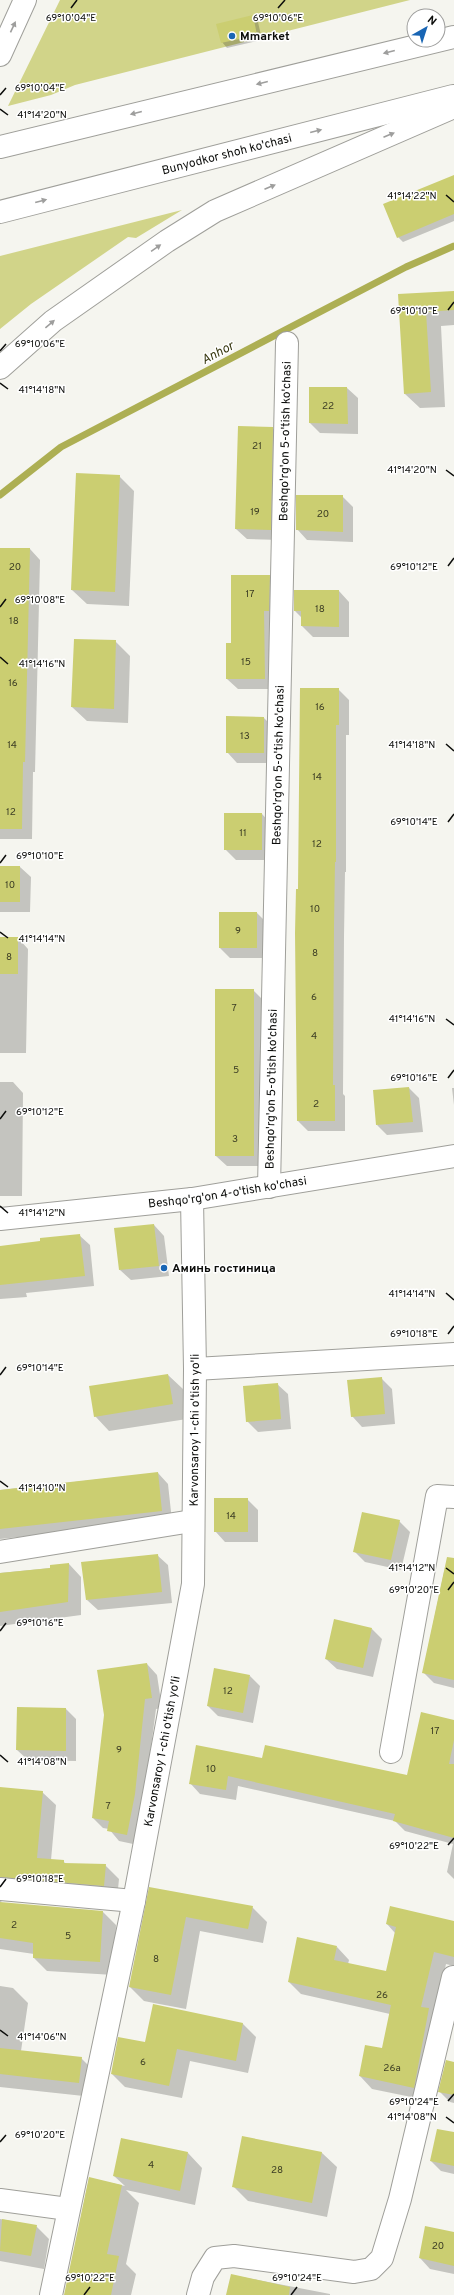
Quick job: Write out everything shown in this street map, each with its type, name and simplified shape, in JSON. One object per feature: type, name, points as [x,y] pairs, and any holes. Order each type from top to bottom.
[{"type":"main road","points":[[0,55],[26,0]]},
{"type":"main road","points":[[0,147],[454,37]]},
{"type":"main road","name":"Bunyodkor shoh ko'chasi","points":[[2,212],[454,96]]},
{"type":"main road","points":[[0,368],[53,321],[167,241],[215,211],[454,107]]},
{"type":"main road","name":"Beshqo'rg'on 5-o'tish ko'chasi","points":[[269,1187],[287,343]]},
{"type":"main road","name":"Beshqo'rg'on 4-o'tish ko'chasi","points":[[0,1219],[192,1199],[454,1156]]},
{"type":"main road","name":"Karvonsaroy 1-chi o'tish yo'li","points":[[51,2295],[134,1901],[193,1584],[192,1521],[195,1369],[192,1199]]},
{"type":"main road","points":[[195,1369],[454,1354]]},
{"type":"main road","points":[[391,1752],[437,1496],[454,1497]]},
{"type":"main road","points":[[0,1552],[192,1521]]},
{"type":"main road","points":[[0,1889],[134,1901]]},
{"type":"main road","points":[[198,2295],[203,2277],[215,2258],[234,2256],[354,2272],[372,2268],[382,2258],[400,2199],[453,1977]]},
{"type":"main road","points":[[0,2200],[68,2209]]},
{"type":"green space","points":[[60,0],[410,0],[75,85],[51,95],[8,106]]},
{"type":"green space","points":[[182,210],[136,238],[128,237],[31,304],[0,329],[0,256]]},
{"type":"building","points":[[253,15],[257,35],[221,43],[216,24]]},
{"type":"building","points":[[454,175],[454,214],[397,238],[383,204]]},
{"type":"building","points":[[454,291],[454,310],[426,312],[431,392],[404,394],[398,294]]},
{"type":"building","points":[[309,387],[347,387],[348,424],[309,423]]},
{"type":"building","points":[[238,426],[273,427],[271,530],[235,529]]},
{"type":"building","points":[[76,473],[120,475],[115,592],[71,590]]},
{"type":"building","points":[[296,495],[343,495],[343,532],[296,530]]},
{"type":"building","points":[[0,548],[30,548],[22,829],[0,829]]},
{"type":"building","points":[[231,575],[270,575],[269,611],[264,611],[265,679],[226,679],[226,643],[231,643]]},
{"type":"building","points":[[294,590],[339,590],[339,627],[301,626],[301,611],[294,611]]},
{"type":"building","points":[[74,639],[116,640],[114,709],[71,707]]},
{"type":"building","points":[[300,688],[339,688],[339,725],[336,725],[336,862],[334,926],[333,1085],[335,1085],[335,1121],[297,1121],[295,933],[296,889],[298,889]]},
{"type":"building","points":[[226,716],[264,717],[264,753],[226,753]]},
{"type":"building","points":[[224,813],[262,813],[262,850],[224,850]]},
{"type":"building","points":[[0,866],[20,866],[20,902],[0,902]]},
{"type":"building","points":[[219,912],[257,912],[257,948],[219,948]]},
{"type":"building","points":[[0,937],[18,937],[18,974],[0,974]]},
{"type":"building","points":[[215,989],[254,989],[254,1156],[215,1156]]},
{"type":"building","points":[[409,1087],[413,1122],[376,1125],[373,1090]]},
{"type":"building","points":[[154,1224],[159,1266],[119,1270],[114,1228]]},
{"type":"building","points":[[80,1234],[85,1276],[0,1285],[0,1246],[40,1241],[40,1238]]},
{"type":"building","points":[[168,1374],[173,1404],[94,1417],[89,1386]]},
{"type":"building","points":[[382,1377],[385,1414],[351,1417],[347,1380]]},
{"type":"building","points":[[278,1383],[281,1419],[246,1422],[243,1386]]},
{"type":"building","points":[[158,1472],[162,1511],[0,1529],[0,1490]]},
{"type":"building","points":[[214,1498],[248,1498],[248,1532],[214,1532]]},
{"type":"building","points":[[362,1512],[400,1520],[391,1560],[353,1552]]},
{"type":"building","points":[[158,1554],[162,1592],[86,1600],[81,1562]]},
{"type":"building","points":[[447,1557],[454,1558],[454,1680],[422,1673]]},
{"type":"building","points":[[69,1563],[68,1602],[0,1612],[0,1573],[50,1568],[50,1565]]},
{"type":"building","points":[[334,1619],[372,1628],[363,1668],[325,1659]]},
{"type":"building","points":[[147,1663],[152,1698],[145,1699],[135,1794],[127,1835],[107,1831],[109,1821],[92,1818],[104,1715],[97,1670]]},
{"type":"building","points":[[214,1668],[250,1675],[243,1713],[207,1706]]},
{"type":"building","points":[[17,1707],[66,1708],[66,1751],[16,1750]]},
{"type":"building","points":[[421,1712],[454,1720],[454,1740],[449,1764],[454,1764],[454,1838],[393,1821],[395,1814],[228,1776],[226,1790],[189,1784],[196,1745],[262,1758],[265,1745],[407,1775]]},
{"type":"building","points":[[0,1787],[43,1791],[37,1858],[64,1860],[64,1863],[106,1864],[104,1886],[0,1877]]},
{"type":"building","points":[[149,1887],[253,1906],[248,1929],[186,1917],[171,1995],[129,1987]]},
{"type":"building","points":[[0,1902],[103,1911],[100,1962],[33,1958],[33,1943],[0,1938]]},
{"type":"building","points":[[390,1906],[454,1921],[454,1957],[434,1952],[421,2007],[429,2008],[414,2088],[359,2076],[365,2045],[382,2048],[391,2005],[288,1982],[297,1937],[337,1946],[334,1960],[386,1971],[396,1927],[386,1924]]},
{"type":"building","points":[[153,2004],[243,2023],[236,2061],[177,2049],[169,2086],[111,2074],[118,2037],[145,2042]]},
{"type":"building","points":[[0,2048],[82,2057],[79,2083],[0,2074]]},
{"type":"building","points":[[446,2060],[454,2062],[454,2095],[438,2092]]},
{"type":"building","points":[[437,2129],[454,2132],[454,2166],[430,2161]]},
{"type":"building","points":[[242,2136],[322,2152],[312,2203],[232,2187]]},
{"type":"building","points":[[121,2138],[188,2152],[180,2191],[113,2176]]},
{"type":"building","points":[[89,2177],[122,2185],[107,2254],[119,2256],[111,2295],[64,2295]]},
{"type":"building","points":[[2,2219],[37,2225],[31,2256],[0,2251]]},
{"type":"building","points":[[425,2226],[454,2232],[454,2266],[419,2258]]},
{"type":"building","points":[[231,2274],[290,2287],[289,2295],[226,2295]]},
{"type":"waterway","name":"Anhor","points":[[0,495],[61,447],[406,267],[454,246]]},
{"type":"place","name":"Mmarket","points":[[232,36]]},
{"type":"place","name":"Аминь гостиница","points":[[164,1268]]}]
